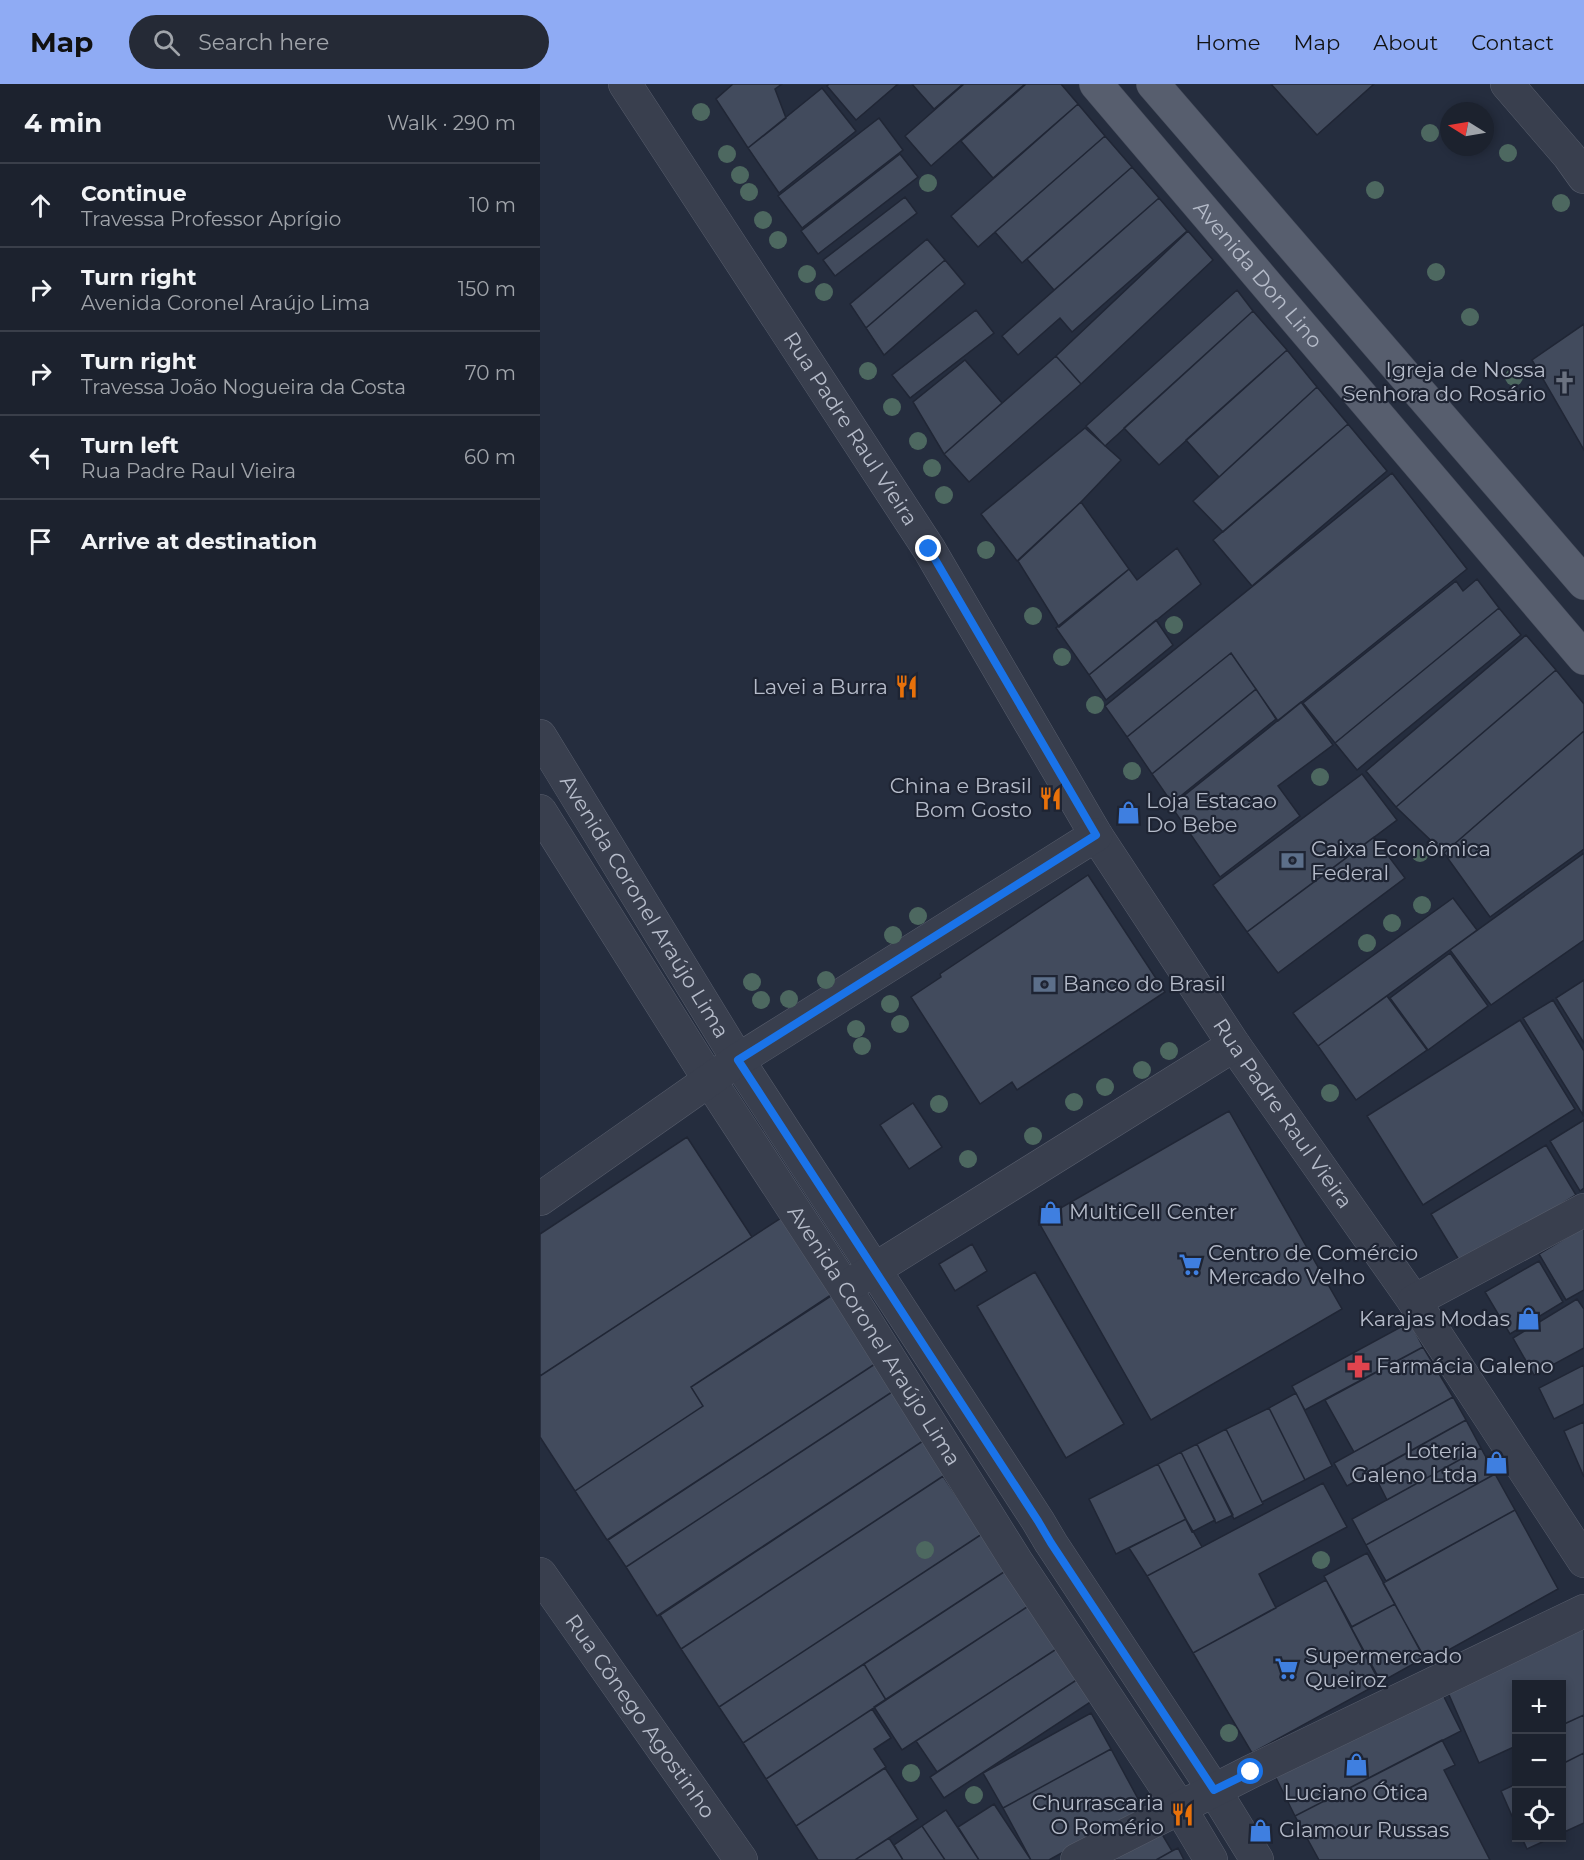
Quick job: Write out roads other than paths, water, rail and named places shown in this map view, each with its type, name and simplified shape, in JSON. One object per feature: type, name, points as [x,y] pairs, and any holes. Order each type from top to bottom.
[{"type":"main road","name":"Avenida Don Lino","points":[[1096,84],[1584,658]]},
{"type":"main road","name":"Avenida Don Lino","points":[[1153,84],[1584,583]]},
{"type":"street","name":"Rua Padre Raul Vieira","points":[[625,84],[929,549],[1096,835],[1234,1046],[1414,1301],[1584,1561]]},
{"type":"street","points":[[1507,84],[1579,159]]},
{"type":"street","name":"Avenida Coronel Araújo Lima","points":[[540,736],[738,1060],[1214,1790],[1257,1860]]},
{"type":"street","points":[[540,805],[570,785]]},
{"type":"street","name":"Avenida Coronel Araújo Lima","points":[[540,812],[710,1081],[845,1288],[1018,1564],[1180,1808],[1211,1860]]},
{"type":"street","points":[[540,1199],[738,1060],[1096,835]]},
{"type":"street","points":[[845,1288],[1234,1046]]},
{"type":"street","points":[[1414,1301],[1584,1210]]},
{"type":"street","points":[[1018,1564],[1051,1543]]},
{"type":"street","name":"Rua Cônego Agostinho","points":[[540,1574],[741,1860]]},
{"type":"street","points":[[1077,1860],[1214,1790],[1584,1611]]},
{"type":"place","name":"Igreja de Nossa Senhora do Rosário","points":[[1564,382]]},
{"type":"place","name":"Lavei a Burra","points":[[906,687]]},
{"type":"place","name":"China e Brasil Bom Gosto","points":[[1050,798]]},
{"type":"place","name":"Loja Estacao Do Bebe","points":[[1128,813]]},
{"type":"place","name":"Caixa Econômica Federal","points":[[1293,861]]},
{"type":"place","name":"Banco do Brasil","points":[[1045,984]]},
{"type":"place","name":"MultiCell Center","points":[[1051,1212]]},
{"type":"place","name":"Centro de Comércio Mercado Velho","points":[[1190,1265]]},
{"type":"place","name":"Karajas Modas","points":[[1528,1319]]},
{"type":"place","name":"Farmácia Galeno","points":[[1358,1366]]},
{"type":"place","name":"Loteria Galeno Ltda","points":[[1496,1463]]},
{"type":"place","name":"Supermercado Queiroz","points":[[1287,1668]]},
{"type":"place","name":"Luciano Ótica","points":[[1356,1765]]},
{"type":"place","name":"Churrascaria O Romério","points":[[1182,1815]]},
{"type":"place","name":"Glamour Russas","points":[[1261,1830]]}]
